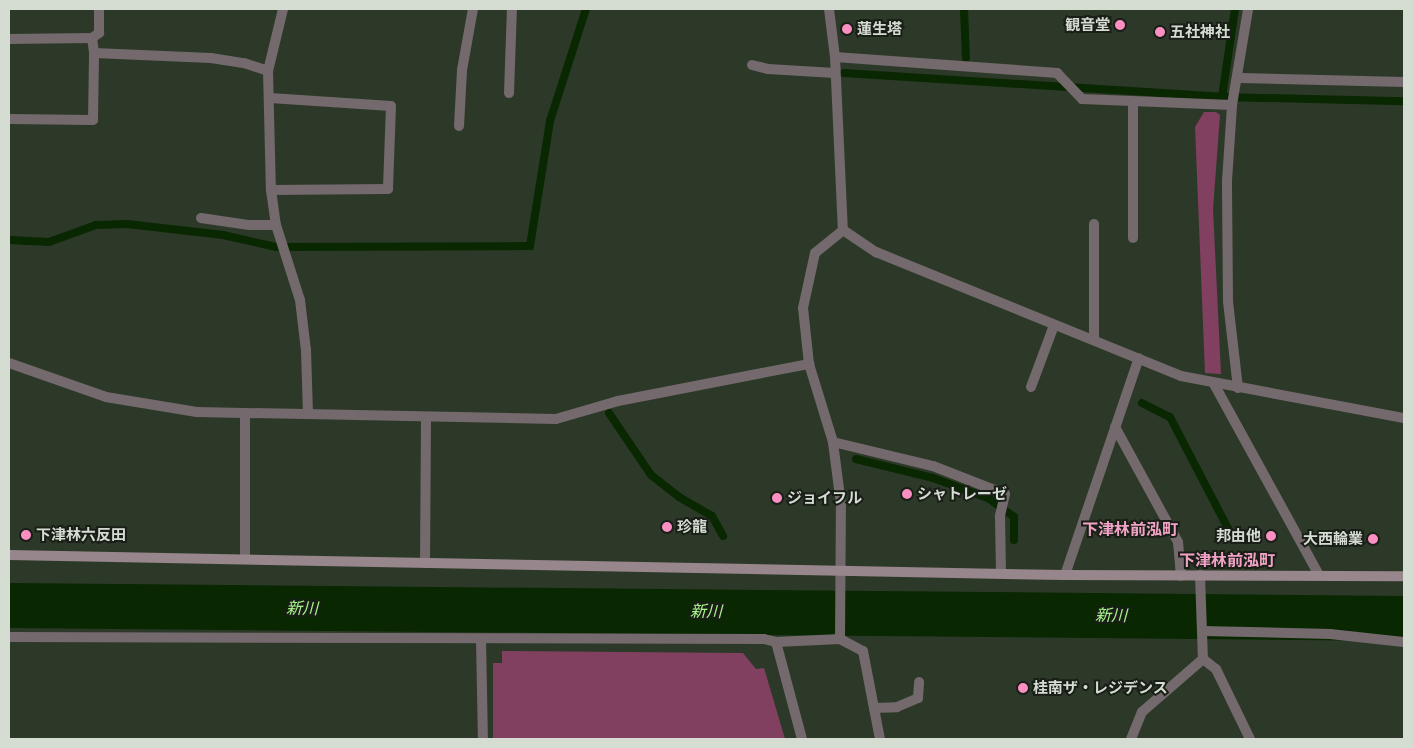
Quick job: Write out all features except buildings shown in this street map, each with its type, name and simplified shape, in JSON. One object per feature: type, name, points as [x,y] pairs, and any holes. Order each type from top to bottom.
[{"type":"street","points":[[9,39],[92,38],[99,33],[99,9]]},
{"type":"street","points":[[283,9],[268,71],[271,190],[276,224],[300,300],[308,412]]},
{"type":"street","points":[[459,126],[462,70],[473,9]]},
{"type":"street","points":[[509,93],[512,9]]},
{"type":"street","points":[[830,9],[835,57],[843,230]]},
{"type":"street","points":[[1238,388],[1228,301],[1227,181],[1233,102],[1238,82],[1248,9]]},
{"type":"street","points":[[9,119],[93,120],[94,52],[92,38]]},
{"type":"street","points":[[94,52],[211,58],[244,63],[268,71]]},
{"type":"street","points":[[835,57],[1057,74],[1082,99],[1133,103],[1233,102]]},
{"type":"street","points":[[752,65],[835,74]]},
{"type":"street","points":[[1238,82],[1404,82]]},
{"type":"street","points":[[270,98],[391,106],[388,189],[271,190]]},
{"type":"street","points":[[1133,103],[1133,238]]},
{"type":"street","points":[[201,218],[250,225],[276,224]]},
{"type":"street","points":[[1094,224],[1094,340]]},
{"type":"street","points":[[843,230],[876,252],[1182,376],[1214,384],[1404,418]]},
{"type":"street","points":[[840,639],[841,504],[833,442],[809,364],[803,308],[815,252],[843,230]]},
{"type":"street","points":[[1031,387],[1054,324]]},
{"type":"street","points":[[1065,575],[1139,358]]},
{"type":"street","points":[[9,362],[106,397],[198,412],[308,412],[556,420],[618,401],[809,364]]},
{"type":"street","points":[[1214,384],[1319,575]]},
{"type":"street","points":[[245,413],[245,559]]},
{"type":"street","points":[[425,563],[426,417]]},
{"type":"street","points":[[1115,428],[1178,542],[1182,576]]},
{"type":"street","points":[[833,442],[934,466],[1005,494],[1000,516],[1001,574]]},
{"type":"street","points":[[9,555],[1065,575],[1404,576]]},
{"type":"street","points":[[1200,575],[1203,659]]},
{"type":"street","points":[[1202,631],[1330,634],[1404,642]]},
{"type":"street","points":[[9,637],[764,639],[776,642],[840,639],[863,651],[880,739]]},
{"type":"street","points":[[481,639],[483,739]]},
{"type":"street","points":[[776,642],[802,739]]},
{"type":"street","points":[[1131,739],[1142,712],[1203,659]]},
{"type":"street","points":[[1203,659],[1216,669],[1250,739]]},
{"type":"street","points":[[874,708],[897,706],[918,698],[919,682]]},
{"type":"shaded area","points":[[1204,112],[1216,112],[1220,115],[1213,209],[1221,374],[1205,373],[1195,127]]},
{"type":"shaded area","points":[[502,651],[743,653],[756,669],[764,668],[785,739],[493,739],[493,663],[502,663]]},
{"type":"waterway","points":[[9,240],[49,242],[96,225],[127,224],[223,235],[276,247],[530,246],[550,121],[586,9]]},
{"type":"waterway","points":[[964,9],[966,58]]},
{"type":"waterway","points":[[1222,97],[1235,9]]},
{"type":"waterway","points":[[844,73],[1222,97],[1404,101]]},
{"type":"waterway","points":[[1142,403],[1170,417],[1232,536]]},
{"type":"waterway","points":[[609,413],[651,475],[679,497],[712,516],[723,536]]},
{"type":"waterway","points":[[856,459],[933,478],[988,498],[1014,517],[1014,540]]},
{"type":"waterway","name":"新川","points":[[9,605],[1404,618]]},
{"type":"place","name":"観音堂","points":[[1120,25]]},
{"type":"place","name":"蓮生塔","points":[[847,29]]},
{"type":"place","name":"五社神社","points":[[1160,32]]},
{"type":"place","name":"シャトレーゼ","points":[[907,494]]},
{"type":"place","name":"ジョイフル","points":[[777,498]]},
{"type":"place","name":"珍龍","points":[[667,527]]},
{"type":"place","name":"下津林六反田","points":[[26,535]]},
{"type":"place","name":"邦由他","points":[[1271,536]]},
{"type":"place","name":"大西輪業","points":[[1373,539]]},
{"type":"place","name":"桂南ザ・レジデンス","points":[[1023,688]]},
{"type":"district","name":"下津林前泓町","points":[[1130,529]]},
{"type":"district","name":"下津林前泓町","points":[[1227,560]]}]
